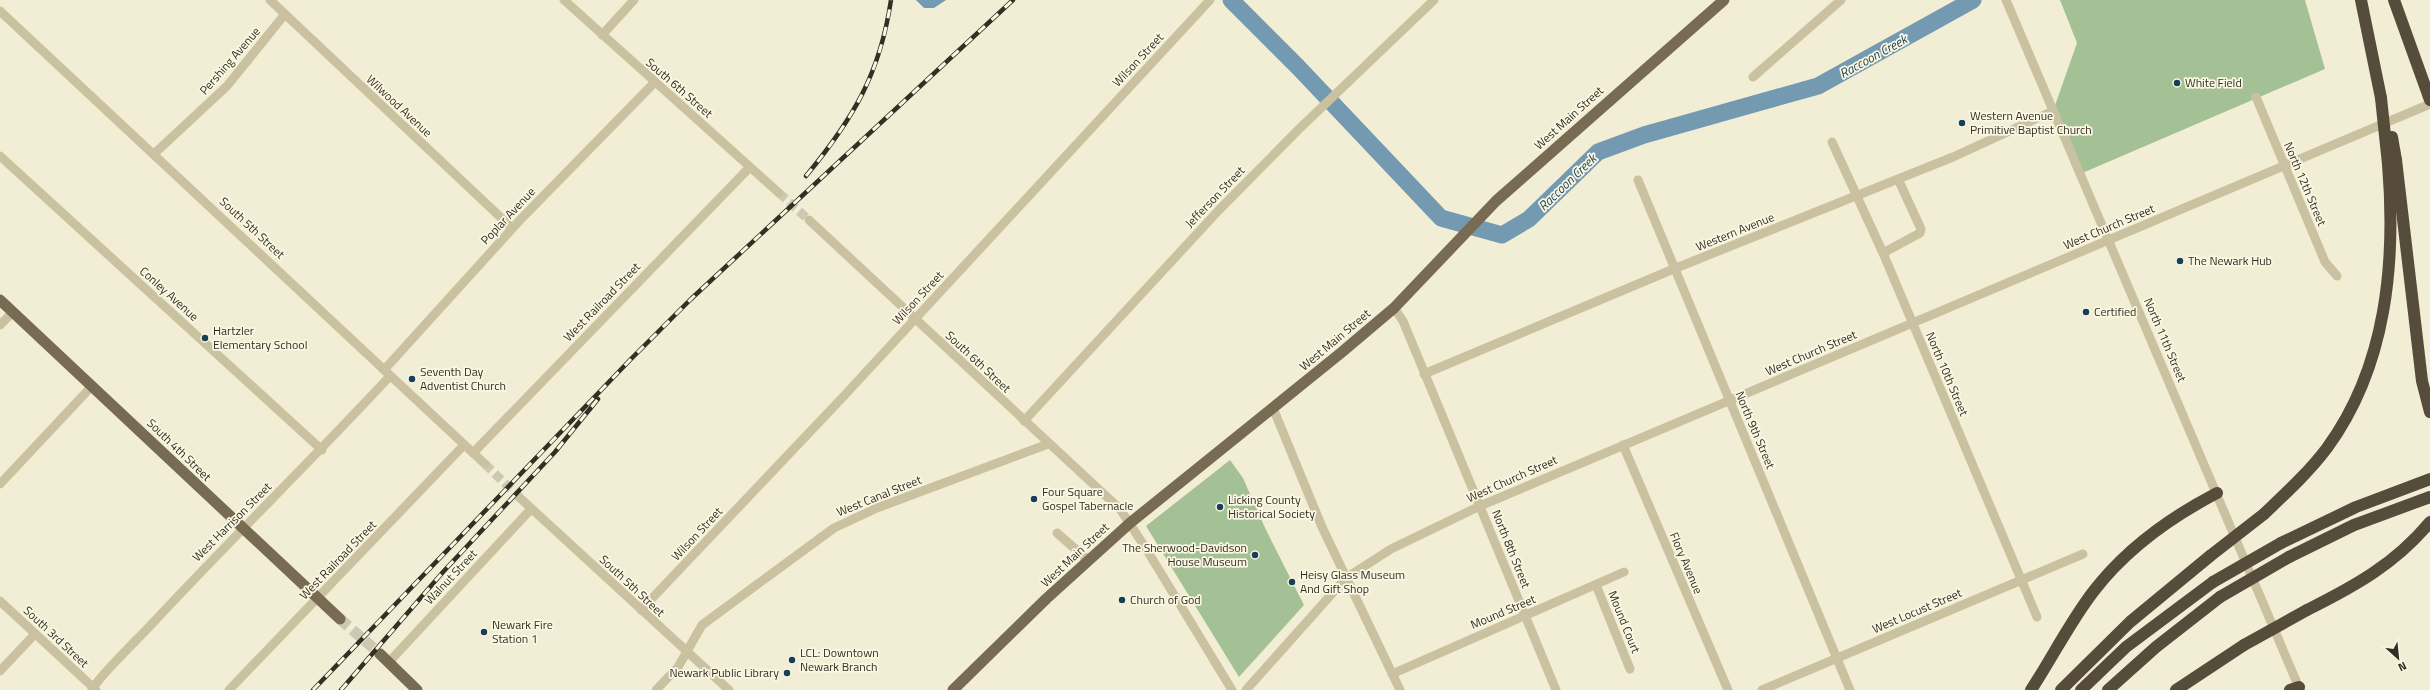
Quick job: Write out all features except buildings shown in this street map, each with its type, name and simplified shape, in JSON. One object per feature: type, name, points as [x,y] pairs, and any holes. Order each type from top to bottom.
[{"type":"highway","points":[[2361,0],[2381,98],[2392,162],[2422,381],[2430,412]]},
{"type":"highway","points":[[2394,0],[2430,100]]},
{"type":"highway","points":[[2061,690],[2130,622],[2264,514],[2305,474],[2327,448],[2354,404],[2367,373],[2381,324],[2389,273],[2392,220],[2392,162]]},
{"type":"highway","points":[[2081,690],[2126,647],[2213,582],[2281,543],[2356,507],[2426,480]]},
{"type":"highway","points":[[2031,690],[2088,599],[2108,575],[2147,539],[2169,522],[2217,493]]},
{"type":"highway","points":[[2108,690],[2156,647],[2220,597],[2290,557],[2354,525],[2429,498]]},
{"type":"highway","points":[[2176,690],[2244,645],[2392,562],[2414,542],[2430,522]]},
{"type":"main road","name":"West Main Street","points":[[953,690],[1088,560],[1130,523],[1394,308],[1496,201],[1724,0]]},
{"type":"main road","name":"South 4th Street","points":[[0,300],[340,619]]},
{"type":"main road","points":[[380,654],[415,689]]},
{"type":"street","name":"Wilwood Avenue","points":[[270,0],[512,228]]},
{"type":"street","name":"South 6th Street","points":[[564,0],[654,83],[779,193]]},
{"type":"street","points":[[602,35],[634,0]]},
{"type":"street","name":"Wilson Street","points":[[641,610],[915,319],[1210,0]]},
{"type":"street","name":"Jefferson Street","points":[[1024,421],[1200,230],[1298,130],[1434,0]]},
{"type":"street","points":[[1753,77],[1841,0]]},
{"type":"street","name":"North 11th Street","points":[[2006,0],[2217,493],[2296,689]]},
{"type":"street","name":"South 5th Street","points":[[0,11],[486,464]]},
{"type":"street","name":"Pershing Avenue","points":[[155,154],[227,86],[285,14]]},
{"type":"street","name":"Poplar Avenue","points":[[387,373],[512,228],[654,83]]},
{"type":"street","name":"North 12th Street","points":[[2256,97],[2283,166],[2325,262],[2337,276]]},
{"type":"street","name":"West Church Street","points":[[1246,690],[1346,578],[1390,549],[1480,506],[2430,104]]},
{"type":"street","name":"Western Avenue","points":[[1424,374],[1676,268],[1858,196],[2053,111]]},
{"type":"street","name":"North 10th Street","points":[[1832,142],[1883,253],[2037,617]]},
{"type":"street","name":"Conley Avenue","points":[[0,156],[322,450]]},
{"type":"street","name":"West Railroad Street","points":[[473,453],[749,168]]},
{"type":"street","points":[[1883,253],[1920,233],[1921,229],[1898,179]]},
{"type":"street","name":"North 9th Street","points":[[1638,180],[1676,268],[1850,690]]},
{"type":"street","name":"South 6th Street","points":[[809,220],[1048,444],[1120,509],[1232,690]]},
{"type":"street","name":"North 8th Street","points":[[1394,308],[1403,321],[1556,690]]},
{"type":"street","points":[[0,325],[13,312]]},
{"type":"street","name":"West Harrison Street","points":[[94,689],[242,528],[322,450],[387,373]]},
{"type":"street","points":[[0,484],[92,386]]},
{"type":"street","points":[[1272,408],[1346,578],[1400,690]]},
{"type":"street","name":"West Canal Street","points":[[656,690],[678,667],[702,625],[843,522],[1048,444]]},
{"type":"street","name":"West Railroad Street","points":[[229,690],[318,599],[464,445]]},
{"type":"street","name":"Flory Avenue","points":[[1623,445],[1728,690]]},
{"type":"street","name":"South 5th Street","points":[[520,498],[729,690]]},
{"type":"street","name":"Walnut Street","points":[[389,662],[531,509]]},
{"type":"street","points":[[1057,533],[1088,560]]},
{"type":"street","name":"West Locust Street","points":[[1762,690],[2083,554]]},
{"type":"street","name":"Mound Street","points":[[1392,674],[1624,572]]},
{"type":"street","name":"Mound Court","points":[[1596,584],[1630,669]]},
{"type":"street","name":"South 3rd Street","points":[[0,601],[34,635],[94,689]]},
{"type":"street","points":[[0,671],[34,635]]},
{"type":"green space","name":"White Field","points":[[2060,0],[2305,0],[2325,69],[2080,174],[2053,111],[2077,43]]},
{"type":"green space","points":[[1230,460],[1243,478],[1266,530],[1304,605],[1239,677],[1146,526]]},
{"type":"water","points":[[916,0],[946,0],[934,8],[924,8]]},
{"type":"waterway","name":"Raccoon Creek","points":[[1231,0],[1298,67],[1441,218],[1502,235],[1529,219],[1598,152],[1644,135],[1818,86],[1973,0]]},
{"type":"tunnel","points":[[779,193],[809,220]]},
{"type":"tunnel","points":[[485,464],[520,498]]},
{"type":"tunnel","points":[[340,619],[380,654]]},
{"type":"railway","points":[[806,176],[838,135],[862,94],[880,51],[891,0]]},
{"type":"railway","points":[[313,690],[631,359],[691,299],[1013,0]]},
{"type":"railway","points":[[341,690],[443,572],[555,452],[598,399]]},
{"type":"place","name":"White Field","points":[[2177,83]]},
{"type":"place","name":"Western Avenue Primitive Baptist Church","points":[[1962,123]]},
{"type":"place","name":"The Newark Hub","points":[[2180,261]]},
{"type":"place","name":"Certified","points":[[2086,312]]},
{"type":"place","name":"Hartzler Elementary School","points":[[205,338]]},
{"type":"place","name":"Seventh Day Adventist Church","points":[[412,379]]},
{"type":"place","name":"Four Square Gospel Tabernacle","points":[[1034,499]]},
{"type":"place","name":"Licking County Historical Society","points":[[1220,507]]},
{"type":"place","name":"The Sherwood-Davidson House Museum","points":[[1255,555]]},
{"type":"place","name":"Heisy Glass Museum And Gift Shop","points":[[1292,582]]},
{"type":"place","name":"Church of God","points":[[1122,600]]},
{"type":"place","name":"Newark Fire Station 1","points":[[484,632]]},
{"type":"place","name":"LCL: Downtown Newark Branch","points":[[792,660]]},
{"type":"place","name":"Newark Public Library","points":[[787,673]]}]
